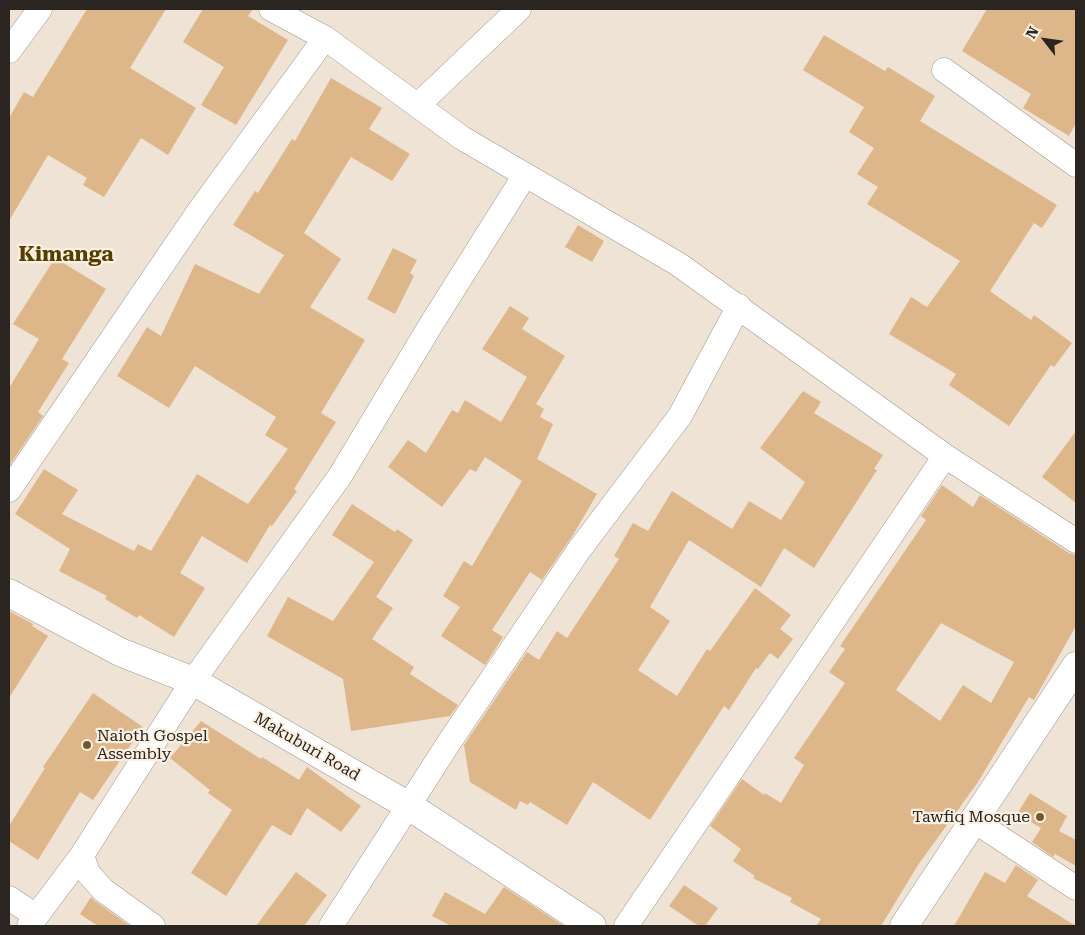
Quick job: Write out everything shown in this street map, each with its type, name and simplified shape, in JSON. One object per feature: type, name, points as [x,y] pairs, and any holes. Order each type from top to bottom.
[{"type":"street","points":[[9,51],[40,9]]},
{"type":"street","points":[[271,9],[325,38],[462,138],[678,264],[946,456],[1076,541]]},
{"type":"street","points":[[418,105],[519,9]]},
{"type":"street","points":[[9,490],[199,211],[325,38]]},
{"type":"street","points":[[944,70],[1076,165]]},
{"type":"street","points":[[9,898],[32,921],[82,855],[193,681],[340,476],[432,323],[525,175]]},
{"type":"street","points":[[331,926],[579,550],[680,416],[739,306]]},
{"type":"street","points":[[626,926],[946,456]]},
{"type":"street","name":"Makuburi Road","points":[[9,593],[120,652],[193,681],[409,806],[592,926]]},
{"type":"street","points":[[904,926],[1076,666]]},
{"type":"street","points":[[973,820],[1076,888]]},
{"type":"street","points":[[82,855],[88,873],[103,890],[153,926]]},
{"type":"building","points":[[87,9],[166,9],[130,68],[196,108],[168,155],[141,138],[104,197],[83,185],[87,178],[48,155],[9,221],[9,118],[24,92],[33,97]]},
{"type":"building","points":[[203,9],[253,9],[248,16],[288,40],[236,125],[201,105],[224,67],[183,42]]},
{"type":"building","points":[[987,9],[1076,9],[1076,123],[1069,136],[1023,108],[1031,94],[962,51]]},
{"type":"building","points":[[824,35],[885,71],[888,67],[935,96],[920,121],[1057,205],[1042,228],[1034,223],[990,291],[1031,320],[1034,315],[1072,343],[1054,367],[1051,365],[1009,426],[949,385],[956,374],[889,334],[911,297],[927,307],[960,261],[867,204],[878,187],[857,174],[874,148],[849,132],[864,107],[803,70]]},
{"type":"building","points":[[331,78],[382,108],[369,129],[410,154],[392,181],[351,157],[304,233],[341,259],[310,307],[365,340],[321,413],[336,422],[294,489],[297,491],[272,526],[270,525],[247,563],[202,536],[180,573],[205,588],[174,637],[139,615],[137,618],[105,599],[107,596],[59,571],[70,549],[15,514],[44,469],[78,490],[62,514],[134,551],[138,544],[151,551],[197,474],[248,504],[288,449],[265,435],[276,417],[195,366],[169,408],[117,376],[147,327],[161,336],[195,264],[259,294],[284,255],[233,225],[255,191],[258,193],[292,139],[295,141]]},
{"type":"building","points":[[578,225],[604,241],[592,262],[565,247]]},
{"type":"building","points":[[393,248],[417,260],[410,273],[414,276],[395,314],[367,299]]},
{"type":"building","points":[[55,258],[106,289],[62,359],[69,363],[38,412],[43,416],[9,466],[9,388],[39,339],[13,324]]},
{"type":"building","points":[[510,306],[529,318],[522,329],[565,356],[536,404],[544,409],[540,417],[553,424],[537,459],[597,494],[573,535],[542,580],[530,572],[492,630],[503,637],[485,665],[441,636],[460,607],[443,596],[464,561],[472,566],[522,481],[485,457],[476,472],[470,469],[442,507],[388,467],[408,440],[426,453],[452,410],[458,413],[465,400],[501,422],[527,377],[482,349]]},
{"type":"building","points":[[803,391],[821,402],[814,413],[883,455],[874,469],[877,470],[814,568],[784,548],[761,587],[689,540],[650,607],[670,621],[638,670],[677,696],[707,649],[710,651],[755,588],[791,615],[780,629],[793,639],[778,659],[770,653],[758,669],[756,668],[729,710],[724,706],[650,820],[593,782],[567,825],[530,802],[528,805],[520,801],[516,810],[470,782],[464,745],[527,652],[539,660],[557,631],[567,638],[619,559],[614,556],[633,523],[648,531],[672,491],[732,529],[749,501],[781,520],[805,482],[760,448]]},
{"type":"building","points":[[1076,431],[1076,503],[1042,477]]},
{"type":"building","points":[[942,485],[973,507],[980,495],[1069,553],[1076,555],[1076,626],[1034,700],[1029,697],[978,782],[918,865],[881,926],[816,926],[821,919],[790,902],[792,898],[753,878],[755,876],[733,861],[741,849],[710,826],[742,779],[764,795],[765,793],[781,803],[804,765],[794,758],[845,683],[829,672],[845,649],[840,646],[926,520],[921,516]],"holes":[[[941,623],[1014,662],[991,703],[963,685],[940,721],[896,690]]]},
{"type":"building","points":[[352,504],[395,532],[397,529],[413,540],[376,597],[393,608],[372,639],[414,667],[410,674],[458,705],[450,716],[351,731],[343,679],[267,636],[288,597],[333,621],[374,562],[332,535]]},
{"type":"building","points":[[9,611],[33,624],[32,626],[48,636],[9,698]]},
{"type":"building","points":[[93,693],[143,727],[93,800],[80,792],[38,860],[9,841],[9,826],[45,768],[43,767]]},
{"type":"building","points":[[201,721],[261,759],[262,757],[299,780],[307,767],[361,806],[341,832],[307,808],[291,836],[272,825],[226,896],[191,873],[232,810],[208,793],[210,790],[170,758]]},
{"type":"building","points":[[1030,793],[1067,816],[1059,831],[1076,840],[1076,866],[1055,854],[1053,857],[1032,842],[1041,828],[1017,814]]},
{"type":"building","points":[[1016,865],[1038,880],[1027,896],[1076,926],[954,926],[985,872],[1005,883]]},
{"type":"building","points":[[296,872],[327,895],[304,926],[256,926]]},
{"type":"building","points":[[684,885],[718,908],[705,926],[699,926],[669,906]]},
{"type":"building","points":[[504,887],[564,926],[451,926],[432,916],[445,892],[485,914]]},
{"type":"building","points":[[91,897],[130,926],[98,926],[80,914]]},
{"type":"place","name":"Naioth Gospel Assembly","points":[[87,745]]},
{"type":"place","name":"Tawfiq Mosque","points":[[1040,817]]},
{"type":"district","name":"Kimanga","points":[[66,255]]}]
